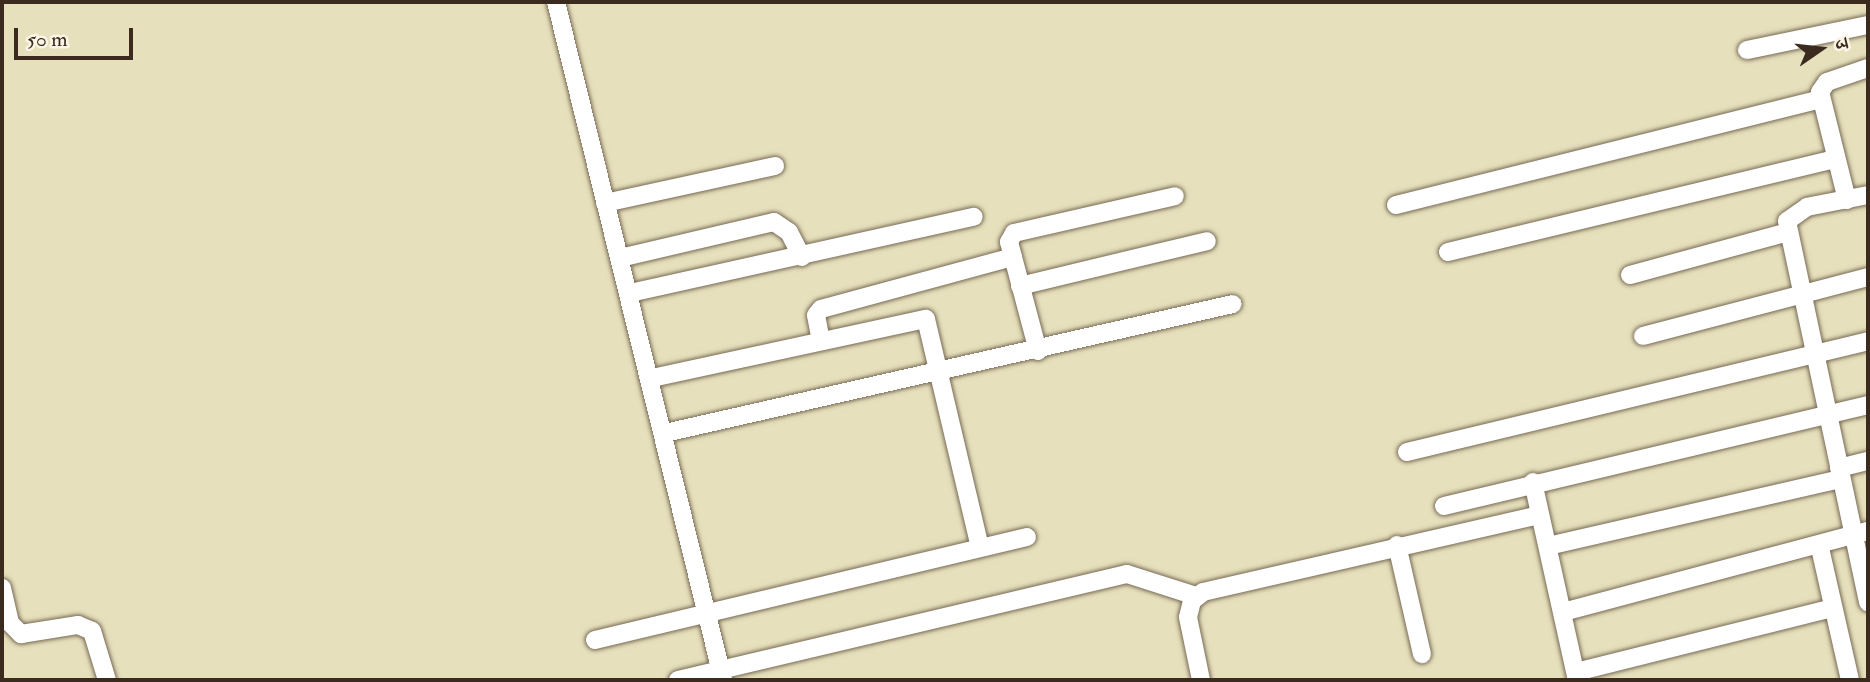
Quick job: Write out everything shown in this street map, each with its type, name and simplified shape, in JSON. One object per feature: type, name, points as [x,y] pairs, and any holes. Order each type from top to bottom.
[{"type":"street","points":[[556,2],[605,203],[652,378],[722,675]]},
{"type":"street","points":[[1747,50],[1868,25]]},
{"type":"street","points":[[1847,200],[1821,99],[1827,82],[1868,68]]},
{"type":"street","points":[[1396,205],[1821,99]]},
{"type":"street","points":[[1448,252],[1836,159]]},
{"type":"street","points":[[605,203],[775,166]]},
{"type":"street","points":[[1868,195],[1797,211],[1788,232],[1840,474],[1861,535],[1868,603]]},
{"type":"street","points":[[1038,351],[1013,257],[1014,233],[1175,196]]},
{"type":"street","points":[[630,293],[974,217]]},
{"type":"street","points":[[620,258],[774,222],[789,232],[802,257]]},
{"type":"street","points":[[1630,275],[1788,232]]},
{"type":"street","points":[[1020,286],[1207,241]]},
{"type":"street","points":[[821,341],[816,315],[821,309],[1013,257]]},
{"type":"street","points":[[1643,336],[1868,277]]},
{"type":"street","points":[[665,433],[942,374],[1233,304]]},
{"type":"street","points":[[652,378],[926,319],[942,374],[979,544]]},
{"type":"street","points":[[1407,452],[1868,341]]},
{"type":"street","points":[[1444,506],[1533,482],[1868,405]]},
{"type":"street","points":[[1548,546],[1840,474],[1868,461]]},
{"type":"street","points":[[1533,482],[1577,676],[1833,608]]},
{"type":"street","points":[[678,680],[722,675],[1128,574],[1196,596],[1397,545],[1539,515]]},
{"type":"street","points":[[1563,612],[1820,548],[1861,535]]},
{"type":"street","points":[[595,640],[709,614],[815,585],[898,572],[979,544],[1027,537]]},
{"type":"street","points":[[1397,545],[1422,654]]},
{"type":"street","points":[[1820,548],[1850,680]]},
{"type":"street","points":[[2,588],[10,623],[21,634],[78,625],[92,631],[107,680]]},
{"type":"street","points":[[1196,596],[1188,617],[1201,680]]}]
